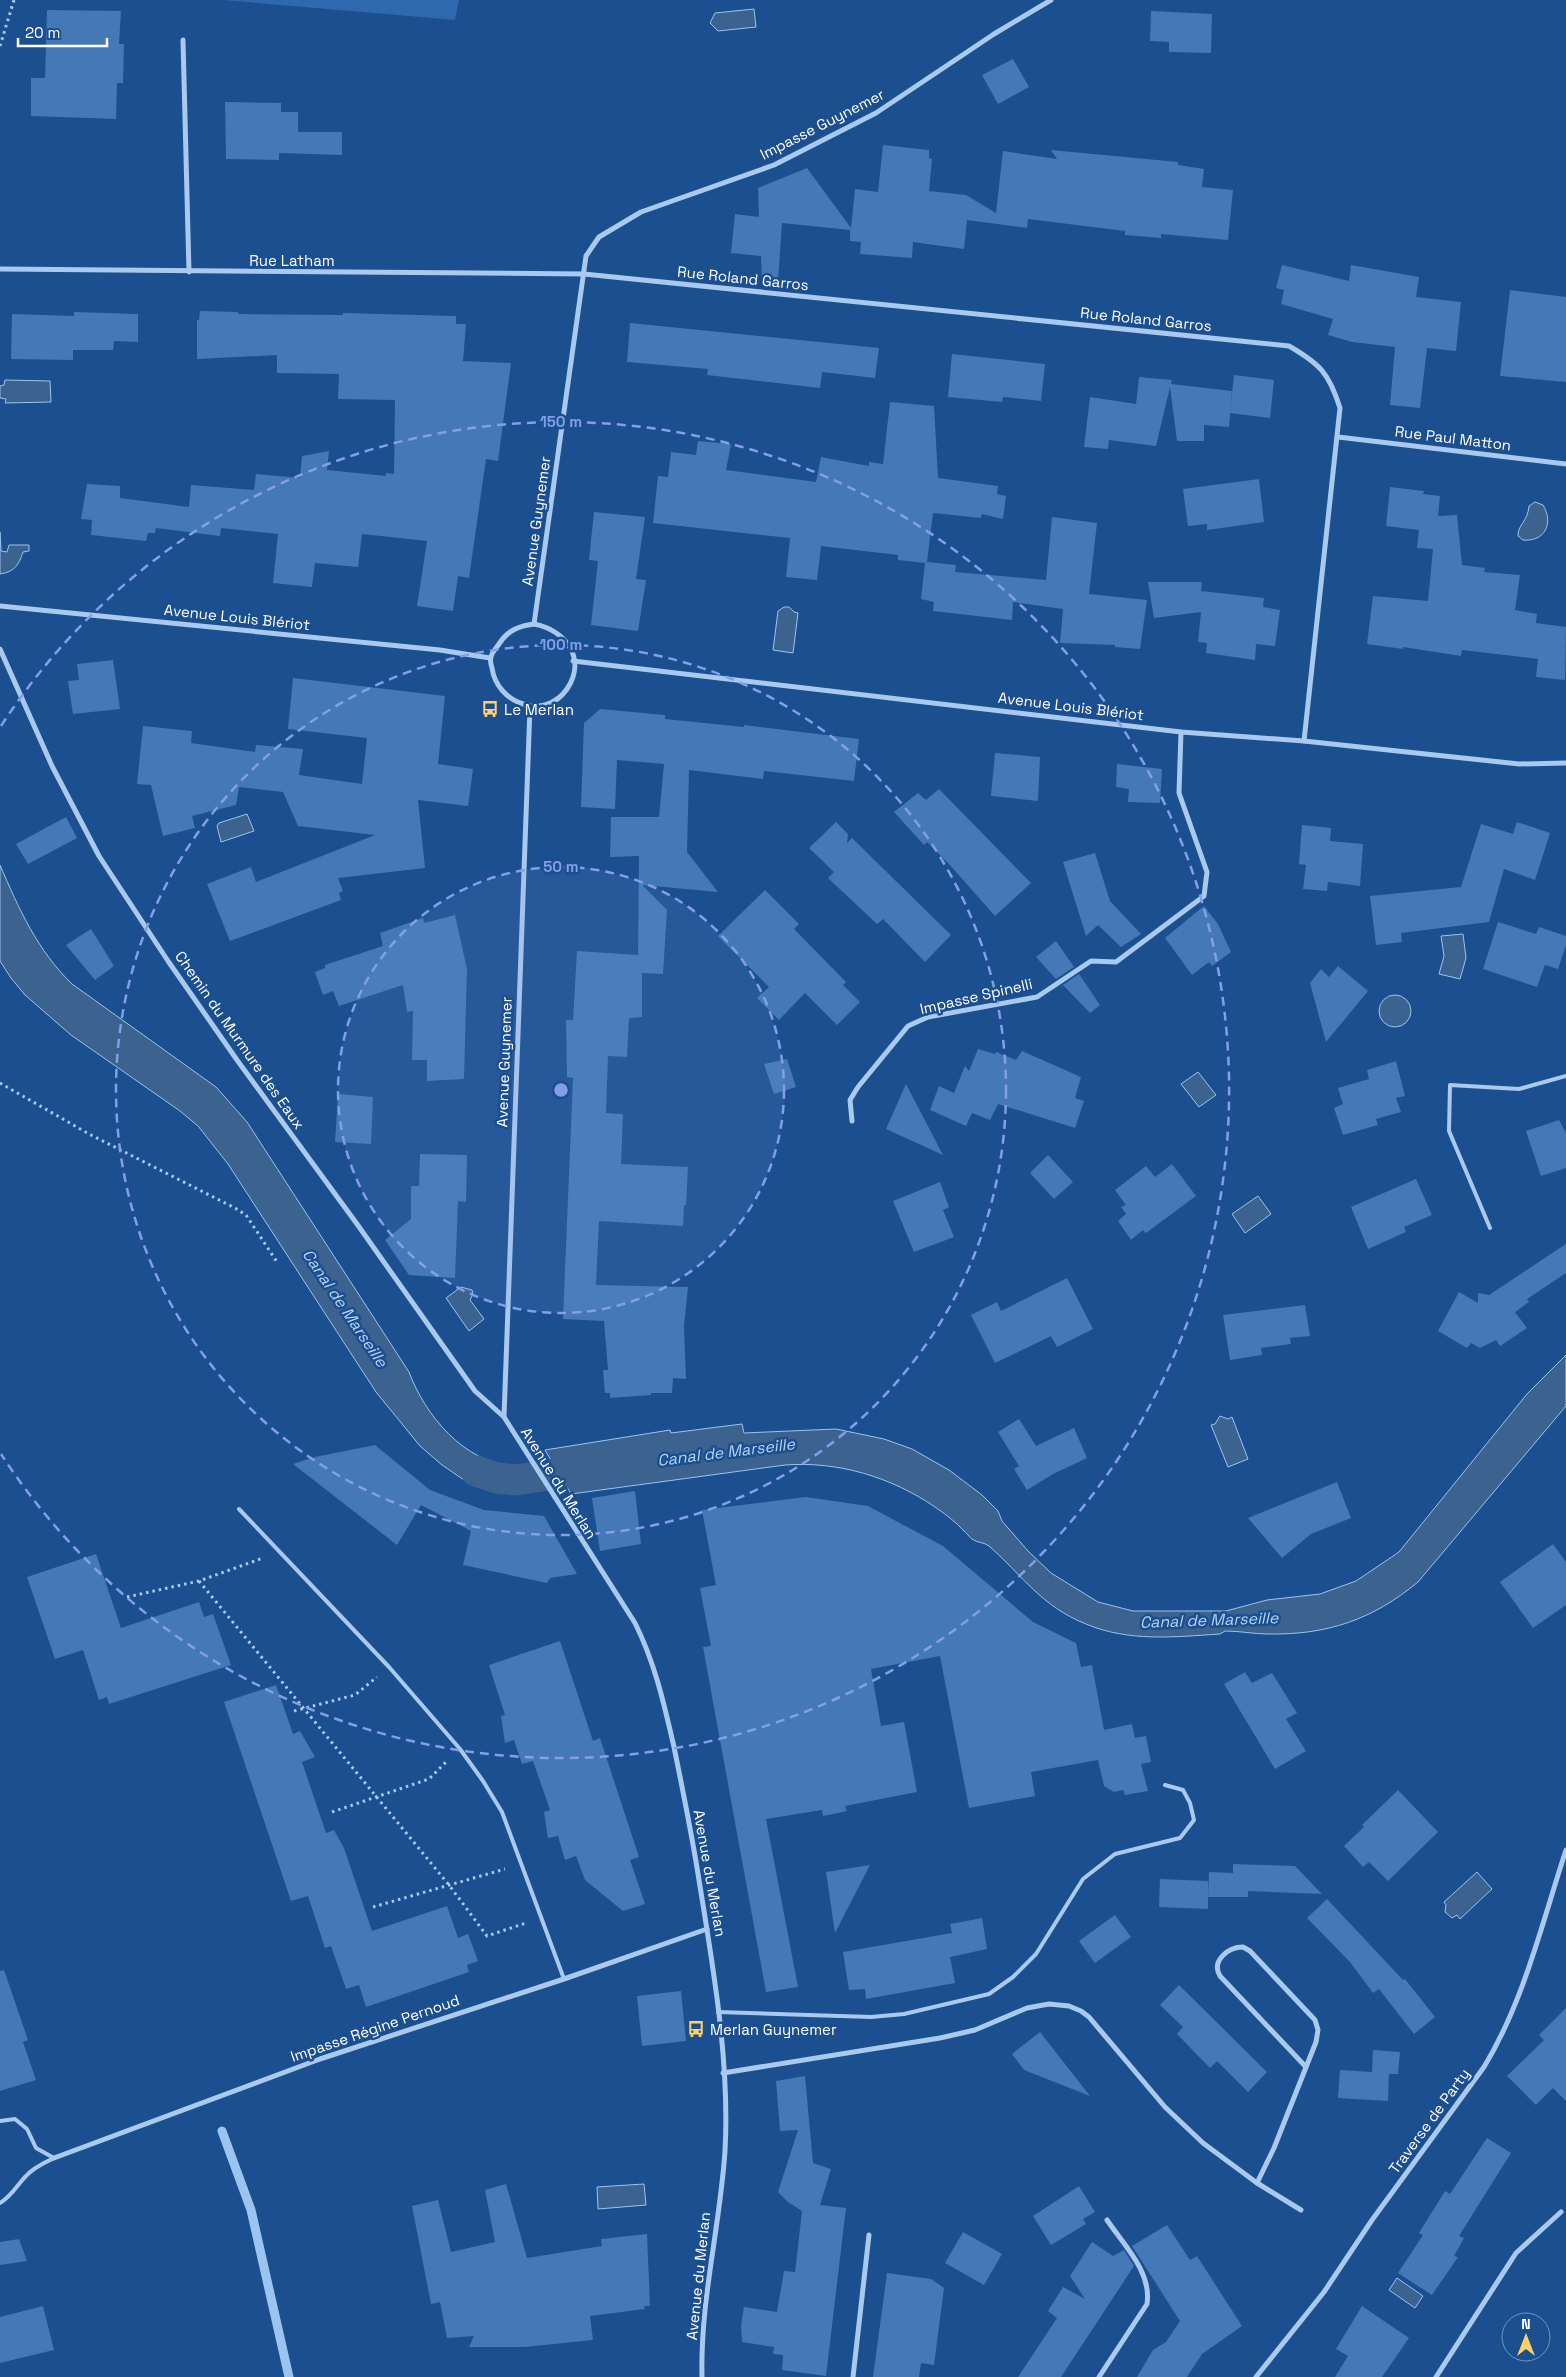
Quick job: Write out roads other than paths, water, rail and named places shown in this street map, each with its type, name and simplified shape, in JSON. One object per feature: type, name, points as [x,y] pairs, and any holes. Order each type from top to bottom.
[{"type":"street","name":"Impasse Guynemer","points":[[584,274],[586,256],[599,237],[641,212],[774,165],[876,113],[994,34],[1051,0]]},
{"type":"street","points":[[184,40],[188,272]]},
{"type":"street","name":"Rue Latham","points":[[0,269],[584,274]]},
{"type":"street","name":"Rue Roland Garros","points":[[584,274],[1289,346],[1315,362],[1333,386],[1340,408],[1304,741]]},
{"type":"street","name":"Avenue Guynemer","points":[[534,624],[584,274]]},
{"type":"street","name":"Rue Paul Matton","points":[[1338,437],[1566,464]]},
{"type":"street","name":"Avenue Louis Blériot","points":[[0,606],[440,650],[490,658]]},
{"type":"street","points":[[534,624],[548,626],[559,632],[573,653],[574,661],[572,679],[566,691],[555,700],[543,705],[530,707],[518,703],[505,693],[493,674],[490,658],[503,637],[513,629],[534,624]]},
{"type":"street","name":"Chemin du Murmure des Eaux","points":[[0,649],[52,766],[99,856],[157,945],[236,1060],[351,1216],[474,1391],[504,1417]]},
{"type":"street","name":"Avenue Louis Blériot","points":[[574,661],[1181,732],[1304,741],[1519,764],[1566,763]]},
{"type":"street","name":"Avenue Guynemer","points":[[504,1417],[530,707]]},
{"type":"street","name":"Impasse Spinelli","points":[[852,1121],[850,1100],[858,1087],[908,1026],[928,1017],[1037,997],[1091,961],[1116,962],[1204,896],[1207,872],[1179,793],[1181,732]]},
{"type":"street","name":"Avenue du Merlan","points":[[504,1417],[567,1520],[634,1623],[657,1677],[689,1816],[718,2012],[723,2073],[725,2152],[704,2323],[702,2377]]},
{"type":"street","name":"Traverse de Party","points":[[1256,2377],[1324,2292],[1372,2220],[1484,2067],[1497,2046],[1511,2018],[1566,1850]]},
{"type":"street","name":"Impasse Régine Pernoud","points":[[54,2158],[320,2059],[564,1979],[707,1929]]},
{"type":"street","points":[[1257,2183],[1274,2148],[1306,2068],[1316,2042],[1318,2030],[1315,2020],[1250,1951],[1243,1947],[1231,1949],[1216,1966],[1220,1976],[1306,2068]]},
{"type":"street","points":[[723,2073],[940,2038],[975,2030],[1027,2008],[1049,2004],[1069,2006],[1089,2018],[1165,2107],[1185,2127],[1226,2162],[1301,2210]]},
{"type":"street","points":[[1436,2377],[1516,2253],[1560,2212]]},
{"type":"street","points":[[1100,2377],[1147,2304],[1149,2293],[1146,2279],[1138,2264],[1107,2220]]},
{"type":"street","points":[[853,2377],[868,2235]]},
{"type":"lane","points":[[1490,1228],[1449,1131],[1450,1085],[1519,1089],[1566,1076]]},
{"type":"lane","points":[[239,1509],[389,1667],[460,1749],[493,1796],[502,1812],[564,1979]]},
{"type":"lane","points":[[718,2012],[871,2017],[904,2014],[989,1994],[1013,1977],[1036,1954],[1083,1879],[1115,1854],[1180,1838],[1194,1820],[1190,1803],[1183,1790],[1165,1785]]},
{"type":"lane","points":[[0,2121],[15,2120],[27,2129],[36,2148],[54,2158]]},
{"type":"lane","points":[[0,2202],[12,2194],[24,2177],[35,2168],[54,2158]]},
{"type":"water","points":[[754,9],[756,27],[718,31],[710,23],[715,13]]},
{"type":"water","points":[[5,380],[50,381],[51,402],[5,403],[6,399],[0,398],[0,386],[4,385]]},
{"type":"water","points":[[1535,502],[1543,505],[1548,518],[1547,525],[1542,535],[1531,540],[1523,540],[1518,536],[1518,532],[1527,516],[1529,506]]},
{"type":"water","points":[[0,532],[1,551],[7,552],[9,545],[29,545],[29,551],[23,552],[20,561],[12,570],[0,574]]},
{"type":"water","points":[[784,607],[789,607],[798,613],[793,653],[773,650],[778,611]]},
{"type":"water","points":[[247,814],[254,831],[221,842],[217,826],[219,823]]},
{"type":"water","points":[[0,865],[22,913],[39,943],[72,984],[216,1087],[247,1122],[409,1372],[425,1404],[436,1420],[463,1446],[479,1456],[496,1463],[514,1466],[521,1493],[500,1491],[464,1480],[442,1465],[420,1446],[376,1392],[228,1164],[198,1126],[180,1111],[71,1035],[25,995],[0,961]]},
{"type":"water","points":[[1463,934],[1466,958],[1460,979],[1439,974],[1444,956],[1441,936]]},
{"type":"water","points":[[1395,995],[1401,996],[1406,1000],[1410,1005],[1410,1017],[1406,1022],[1401,1026],[1395,1027],[1389,1026],[1384,1022],[1380,1017],[1379,1011],[1380,1005],[1384,1000],[1389,996]]},
{"type":"water","points":[[1198,1072],[1216,1095],[1199,1107],[1181,1084]]},
{"type":"water","points":[[1258,1196],[1271,1214],[1245,1233],[1232,1214]]},
{"type":"water","points":[[461,1287],[472,1290],[473,1294],[470,1300],[484,1319],[469,1331],[446,1298]]},
{"type":"water","points":[[1566,1355],[1566,1406],[1418,1582],[1383,1606],[1348,1623],[1310,1632],[1289,1634],[1225,1631],[1220,1634],[1152,1637],[1119,1634],[1086,1624],[1070,1617],[1044,1599],[989,1546],[972,1539],[954,1521],[935,1507],[900,1487],[863,1473],[825,1466],[785,1465],[571,1494],[545,1450],[670,1430],[671,1433],[742,1424],[744,1433],[836,1429],[884,1439],[912,1449],[949,1470],[982,1495],[998,1511],[1002,1521],[1028,1551],[1051,1573],[1098,1602],[1133,1611],[1226,1611],[1267,1600],[1320,1594],[1356,1581],[1399,1552],[1527,1394]]},
{"type":"water","points":[[1220,1416],[1228,1419],[1232,1417],[1248,1459],[1228,1467],[1211,1425],[1215,1424]]},
{"type":"water","points":[[1477,1872],[1492,1889],[1460,1919],[1457,1915],[1452,1918],[1445,1912],[1446,1905],[1444,1902]]},
{"type":"water","points":[[644,2184],[646,2205],[598,2209],[597,2187]]},
{"type":"water","points":[[1397,2278],[1423,2296],[1415,2308],[1389,2290]]},
{"type":"waterway","name":"Canal de Marseille","points":[[476,1471],[497,1478],[516,1480],[601,1467]]},
{"type":"waterway","points":[[222,2131],[251,2210],[289,2377]]},
{"type":"place","name":"Le Merlan","points":[[490,709]]},
{"type":"place","name":"Merlan Guynemer","points":[[696,2029]]}]
